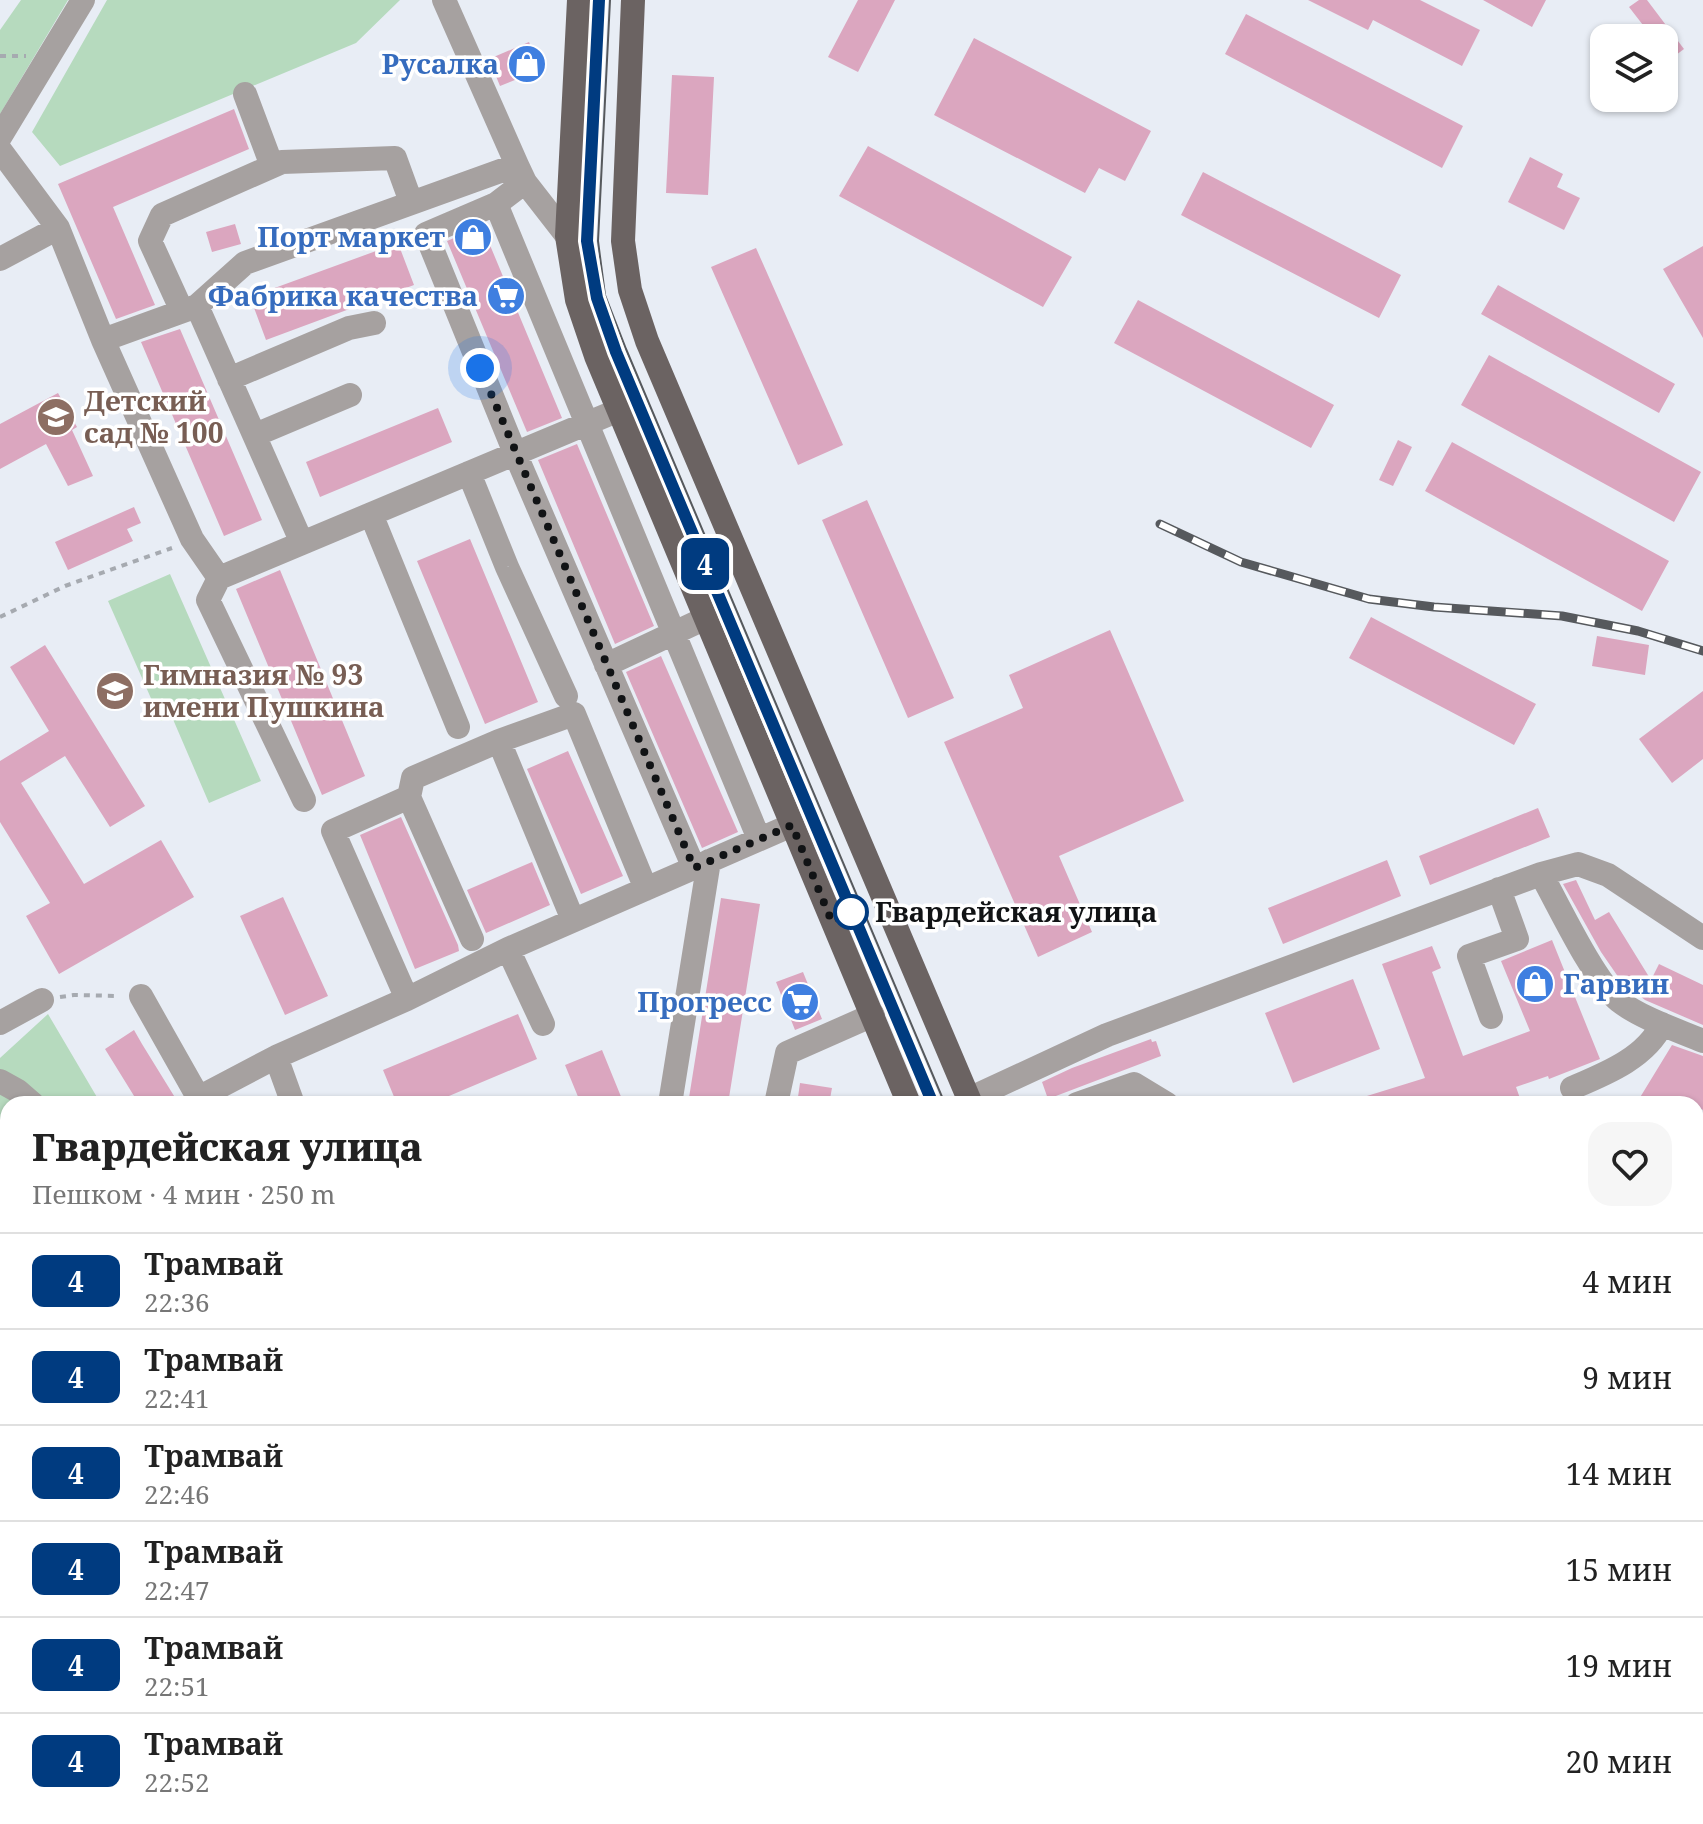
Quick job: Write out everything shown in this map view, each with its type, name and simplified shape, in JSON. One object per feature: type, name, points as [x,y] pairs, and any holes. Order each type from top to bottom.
[{"type":"main road","points":[[579,0],[567,236],[577,300],[596,356],[906,1096]]},
{"type":"main road","points":[[633,0],[623,241],[630,290],[653,356],[963,1096]]},
{"type":"street","points":[[0,137],[83,0]]},
{"type":"street","points":[[444,0],[521,174],[567,236]]},
{"type":"street","points":[[245,94],[272,166]]},
{"type":"street","points":[[0,150],[58,228],[182,544],[219,578]]},
{"type":"street","points":[[302,543],[229,379],[150,241],[162,215],[282,162],[395,158],[411,202]]},
{"type":"street","points":[[103,340],[190,308],[245,263],[411,202],[521,174]]},
{"type":"street","points":[[521,174],[496,204],[426,234],[606,665],[701,864],[671,1096]]},
{"type":"street","points":[[496,204],[759,839]]},
{"type":"street","points":[[0,259],[58,228]]},
{"type":"street","points":[[229,379],[349,328],[374,323]]},
{"type":"street","points":[[255,435],[350,395]]},
{"type":"street","points":[[304,800],[208,600],[219,578],[619,410]]},
{"type":"street","points":[[469,473],[507,567],[566,696]]},
{"type":"street","points":[[371,514],[458,727]]},
{"type":"street","points":[[606,665],[706,618]]},
{"type":"street","points":[[472,939],[409,797],[413,778],[499,741],[574,714],[646,889]]},
{"type":"street","points":[[499,741],[573,920]]},
{"type":"street","points":[[407,999],[333,831],[409,797]]},
{"type":"street","points":[[209,1096],[276,1057],[407,999],[508,949],[792,825]]},
{"type":"street","points":[[998,1096],[1107,1035],[1499,889],[1578,864],[1608,875],[1703,938]]},
{"type":"street","points":[[1541,874],[1594,968],[1618,1001],[1703,1041]]},
{"type":"street","points":[[1491,1017],[1469,956],[1517,939],[1499,889]]},
{"type":"street","points":[[508,949],[543,1024]]},
{"type":"street","points":[[141,996],[197,1096]]},
{"type":"street","points":[[0,1023],[42,1000]]},
{"type":"street","points":[[778,1096],[787,1053],[873,1015]]},
{"type":"street","points":[[1572,1088],[1619,1068],[1657,1036],[1662,1024]]},
{"type":"street","points":[[276,1057],[290,1096]]},
{"type":"street","points":[[0,1081],[24,1096]]},
{"type":"street","points":[[1100,1096],[1134,1084],[1154,1096]]},
{"type":"path","points":[[0,617],[65,586],[182,544]]},
{"type":"path","points":[[42,1000],[74,995],[141,996]]},
{"type":"green space","points":[[21,0],[68,0],[0,114],[0,30]]},
{"type":"green space","points":[[107,0],[400,0],[356,43],[60,166],[32,132]]},
{"type":"green space","points":[[170,574],[261,781],[209,803],[172,717],[161,721],[108,601]]},
{"type":"green space","points":[[48,1014],[96,1096],[0,1096],[0,1058]]},
{"type":"building","points":[[858,0],[895,0],[858,72],[828,57]]},
{"type":"building","points":[[1308,0],[1420,0],[1480,30],[1462,66],[1373,20],[1368,30]]},
{"type":"building","points":[[1483,0],[1546,0],[1532,27]]},
{"type":"building","points":[[1639,0],[1647,0],[1665,24],[1642,24],[1629,7]]},
{"type":"building","points":[[1246,14],[1463,126],[1442,168],[1225,54]]},
{"type":"building","points":[[974,38],[1151,131],[1125,181],[1099,168],[1085,193],[934,115]]},
{"type":"building","points":[[529,42],[540,70],[500,86],[489,59]]},
{"type":"building","points":[[672,75],[714,77],[708,195],[666,193]]},
{"type":"building","points":[[234,109],[249,149],[113,207],[155,305],[116,319],[58,184]]},
{"type":"building","points":[[868,146],[1072,257],[1043,307],[839,196]]},
{"type":"building","points":[[1530,157],[1563,174],[1557,187],[1580,198],[1564,230],[1508,202]]},
{"type":"building","points":[[1203,172],[1401,275],[1379,318],[1181,215]]},
{"type":"building","points":[[235,224],[241,244],[212,252],[206,232]]},
{"type":"building","points":[[482,226],[562,418],[527,432],[447,241]]},
{"type":"building","points":[[398,243],[414,285],[266,340],[250,297]]},
{"type":"building","points":[[1703,246],[1703,338],[1663,269]]},
{"type":"building","points":[[756,248],[843,445],[798,465],[711,267]]},
{"type":"building","points":[[1498,285],[1675,384],[1659,413],[1481,314]]},
{"type":"building","points":[[1138,300],[1334,405],[1311,448],[1114,343]]},
{"type":"building","points":[[180,329],[262,520],[224,536],[141,342]]},
{"type":"building","points":[[1489,355],[1701,472],[1674,522],[1461,405]]},
{"type":"building","points":[[58,393],[77,427],[72,430],[93,476],[68,486],[46,444],[0,469],[0,424]]},
{"type":"building","points":[[438,408],[452,442],[320,497],[306,462]]},
{"type":"building","points":[[1398,440],[1412,447],[1393,486],[1379,480]]},
{"type":"building","points":[[1452,442],[1669,561],[1642,611],[1425,491]]},
{"type":"building","points":[[577,444],[654,626],[615,644],[538,460]]},
{"type":"building","points":[[867,500],[954,698],[908,718],[822,520]]},
{"type":"building","points":[[134,507],[141,523],[127,529],[133,541],[68,570],[55,542]]},
{"type":"building","points":[[470,539],[538,702],[485,724],[417,561]]},
{"type":"building","points":[[280,570],[365,776],[322,795],[236,589]]},
{"type":"building","points":[[1371,617],[1536,704],[1514,745],[1349,658]]},
{"type":"building","points":[[1110,630],[1184,801],[1059,856],[1092,932],[1038,957],[944,742],[1023,708],[1009,675]]},
{"type":"building","points":[[1597,636],[1649,645],[1645,675],[1592,666]]},
{"type":"building","points":[[45,645],[145,806],[110,827],[65,756],[21,783],[84,884],[161,840],[194,897],[59,974],[26,916],[50,903],[0,822],[0,761],[49,731],[10,667]]},
{"type":"building","points":[[661,656],[738,832],[702,848],[626,672]]},
{"type":"building","points":[[1703,691],[1703,759],[1672,783],[1639,739]]},
{"type":"building","points":[[568,751],[623,876],[581,894],[527,769]]},
{"type":"building","points":[[1538,808],[1550,837],[1430,885],[1419,856]]},
{"type":"building","points":[[401,817],[459,951],[415,969],[360,835]]},
{"type":"building","points":[[1387,860],[1401,896],[1283,944],[1268,908]]},
{"type":"building","points":[[532,862],[550,905],[486,933],[467,890]]},
{"type":"building","points":[[1576,880],[1595,920],[1609,912],[1651,980],[1659,964],[1703,985],[1703,1025],[1645,1000],[1621,981],[1563,884]]},
{"type":"building","points":[[283,897],[328,996],[285,1015],[240,916]]},
{"type":"building","points":[[721,898],[760,904],[729,1096],[689,1096]]},
{"type":"building","points":[[1552,940],[1600,1059],[1549,1079],[1548,1076],[1516,1087],[1519,1096],[1367,1096],[1425,1078],[1382,964],[1432,946],[1441,968],[1432,972],[1463,1056],[1530,1031],[1501,961]]},
{"type":"building","points":[[803,972],[822,1019],[795,1030],[776,982]]},
{"type":"building","points":[[1353,979],[1380,1049],[1293,1083],[1265,1013]]},
{"type":"building","points":[[518,1014],[537,1059],[449,1096],[394,1096],[383,1070]]},
{"type":"building","points":[[134,1030],[174,1096],[134,1096],[105,1049]]},
{"type":"building","points":[[1151,1039],[1152,1042],[1156,1041],[1161,1056],[1056,1096],[1047,1096],[1042,1082]]},
{"type":"building","points":[[1672,1045],[1703,1056],[1703,1096],[1641,1096]]},
{"type":"building","points":[[602,1050],[621,1096],[578,1096],[565,1065]]},
{"type":"building","points":[[800,1083],[832,1088],[830,1096],[798,1096]]},
{"type":"tram line","name":"4","points":[[599,0],[587,241],[597,298],[616,352],[930,1096]]},
{"type":"tram line","points":[[610,0],[598,241],[605,295],[942,1096]]},
{"type":"railway","points":[[1160,524],[1241,562],[1369,599],[1562,616],[1638,631],[1703,651]]},
{"type":"place","name":"Русалка","points":[[527,64]]},
{"type":"place","name":"Порт маркет","points":[[473,237]]},
{"type":"place","name":"Фабрика качества","points":[[506,296]]},
{"type":"place","name":"Детский сад № 100","points":[[56,417]]},
{"type":"place","name":"Гимназия № 93 имени Пушкина","points":[[115,691]]},
{"type":"place","name":"Гвардейская улица","points":[[851,912]]},
{"type":"place","name":"Гарвин","points":[[1535,984]]},
{"type":"place","name":"Прогресс","points":[[800,1002]]},
{"type":"route","points":[[480,368],[694,868],[792,825],[832,922],[851,912]]}]
